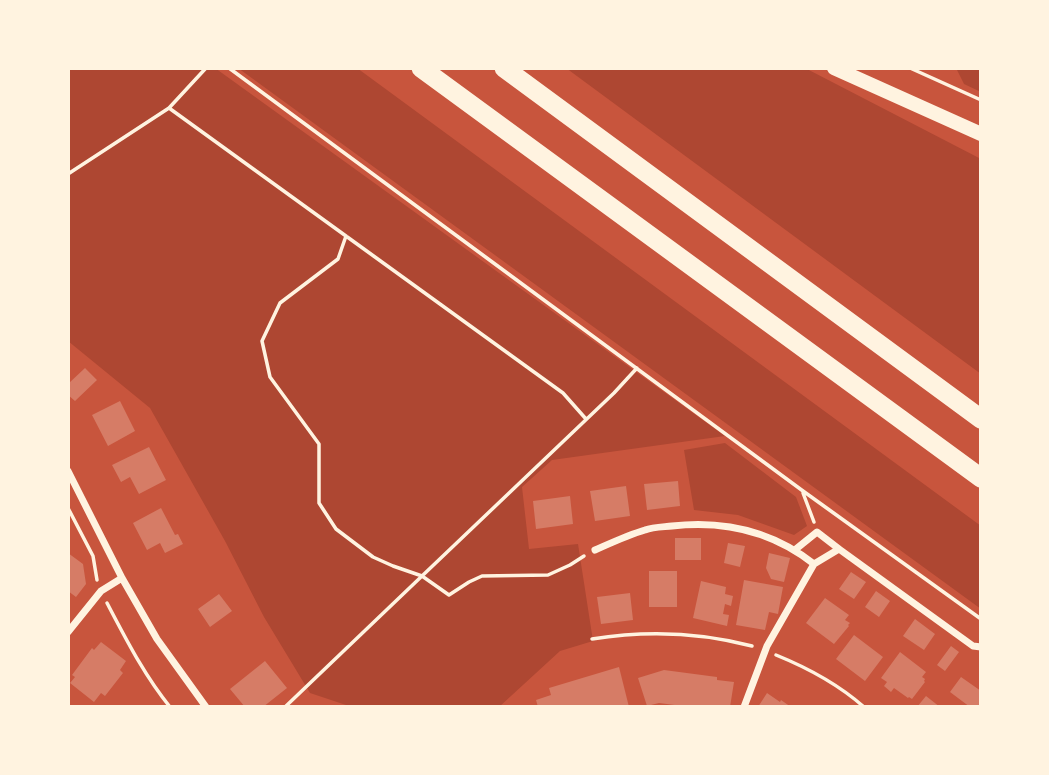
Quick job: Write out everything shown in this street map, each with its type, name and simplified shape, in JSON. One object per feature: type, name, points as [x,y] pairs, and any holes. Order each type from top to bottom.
[{"type":"highway","points":[[421,68],[981,478]]},
{"type":"highway","points":[[504,68],[981,419]]},
{"type":"main road","points":[[834,68],[981,134]]},
{"type":"street","points":[[68,471],[122,578],[157,639],[206,707]]},
{"type":"street","points":[[595,550],[647,529],[697,524],[736,527],[768,536],[796,549],[814,564]]},
{"type":"street","points":[[796,549],[817,532],[973,646],[981,647]]},
{"type":"street","points":[[744,707],[765,651],[814,564],[839,549]]},
{"type":"street","points":[[68,632],[101,591],[122,578]]},
{"type":"path","points":[[68,174],[169,108],[206,68]]},
{"type":"path","points":[[229,68],[981,619]]},
{"type":"path","points":[[910,68],[981,100]]},
{"type":"path","points":[[169,108],[563,393],[586,419]]},
{"type":"path","points":[[346,236],[338,259],[280,303],[262,341],[271,377],[318,444],[319,503],[336,528],[373,556],[422,576],[449,595],[482,576],[548,575],[595,550]]},
{"type":"path","points":[[285,707],[637,369]]},
{"type":"path","points":[[803,491],[817,532]]},
{"type":"path","points":[[68,508],[93,556],[101,591],[136,658],[170,707]]},
{"type":"path","points":[[592,639],[618,635],[685,633],[726,639],[800,665],[825,678],[864,707]]},
{"type":"shaded area","points":[[68,68],[215,68],[725,436],[552,460],[522,487],[529,549],[578,544],[593,641],[560,651],[499,707],[352,707],[310,693],[264,617],[225,541],[150,408],[68,341]]},
{"type":"shaded area","points":[[238,68],[357,68],[981,526],[981,609]]},
{"type":"shaded area","points":[[566,68],[805,68],[981,159],[981,374]]},
{"type":"shaded area","points":[[956,68],[981,68],[981,92],[964,84]]},
{"type":"shaded area","points":[[725,443],[796,497],[807,526],[794,535],[738,515],[694,510],[684,450]]},
{"type":"building","points":[[85,368],[97,380],[75,401],[68,395],[68,384]]},
{"type":"building","points":[[120,401],[135,431],[108,446],[92,415]]},
{"type":"building","points":[[149,447],[166,480],[139,494],[130,477],[121,482],[112,465]]},
{"type":"building","points":[[678,481],[680,506],[647,510],[644,484]]},
{"type":"building","points":[[626,486],[630,516],[595,521],[590,491]]},
{"type":"building","points":[[570,496],[573,524],[536,529],[533,501]]},
{"type":"building","points":[[161,508],[175,535],[178,534],[183,544],[165,553],[160,543],[147,550],[133,523]]},
{"type":"building","points":[[675,538],[701,538],[701,560],[675,560]]},
{"type":"building","points":[[728,543],[745,546],[740,567],[724,563]]},
{"type":"building","points":[[68,553],[83,564],[86,584],[76,597],[68,591]]},
{"type":"building","points":[[769,553],[790,558],[784,582],[771,579],[766,568]]},
{"type":"building","points":[[649,571],[677,571],[677,607],[649,607]]},
{"type":"building","points":[[851,572],[866,582],[854,599],[839,589]]},
{"type":"building","points":[[744,580],[783,587],[778,614],[769,612],[765,630],[736,625]]},
{"type":"building","points":[[701,581],[726,587],[725,594],[733,596],[731,606],[725,604],[723,614],[729,615],[727,626],[693,618]]},
{"type":"building","points":[[876,591],[890,601],[879,617],[865,607]]},
{"type":"building","points":[[630,593],[633,620],[601,624],[597,597]]},
{"type":"building","points":[[219,594],[232,611],[210,627],[198,609]]},
{"type":"building","points":[[825,598],[849,615],[845,620],[850,623],[849,626],[834,644],[806,623]]},
{"type":"building","points":[[915,619],[935,634],[924,650],[903,636]]},
{"type":"building","points":[[854,635],[883,657],[865,681],[836,659]]},
{"type":"building","points":[[101,642],[126,661],[120,670],[123,673],[105,696],[101,693],[94,702],[70,683],[75,677],[72,675],[92,648],[94,650]]},
{"type":"building","points":[[951,646],[959,652],[945,671],[937,665]]},
{"type":"building","points":[[900,652],[926,672],[922,677],[925,682],[912,699],[894,688],[891,692],[884,686],[887,682],[881,678]]},
{"type":"building","points":[[265,661],[287,688],[263,707],[245,707],[230,689]]},
{"type":"building","points":[[619,667],[629,707],[538,707],[536,700],[551,695],[549,688]]},
{"type":"building","points":[[664,670],[734,682],[730,707],[690,707],[659,703],[647,706],[638,678]]},
{"type":"building","points":[[961,677],[981,691],[981,707],[970,707],[950,692]]},
{"type":"building","points":[[767,693],[780,702],[781,700],[791,707],[758,707]]},
{"type":"building","points":[[926,696],[940,707],[917,707]]}]
